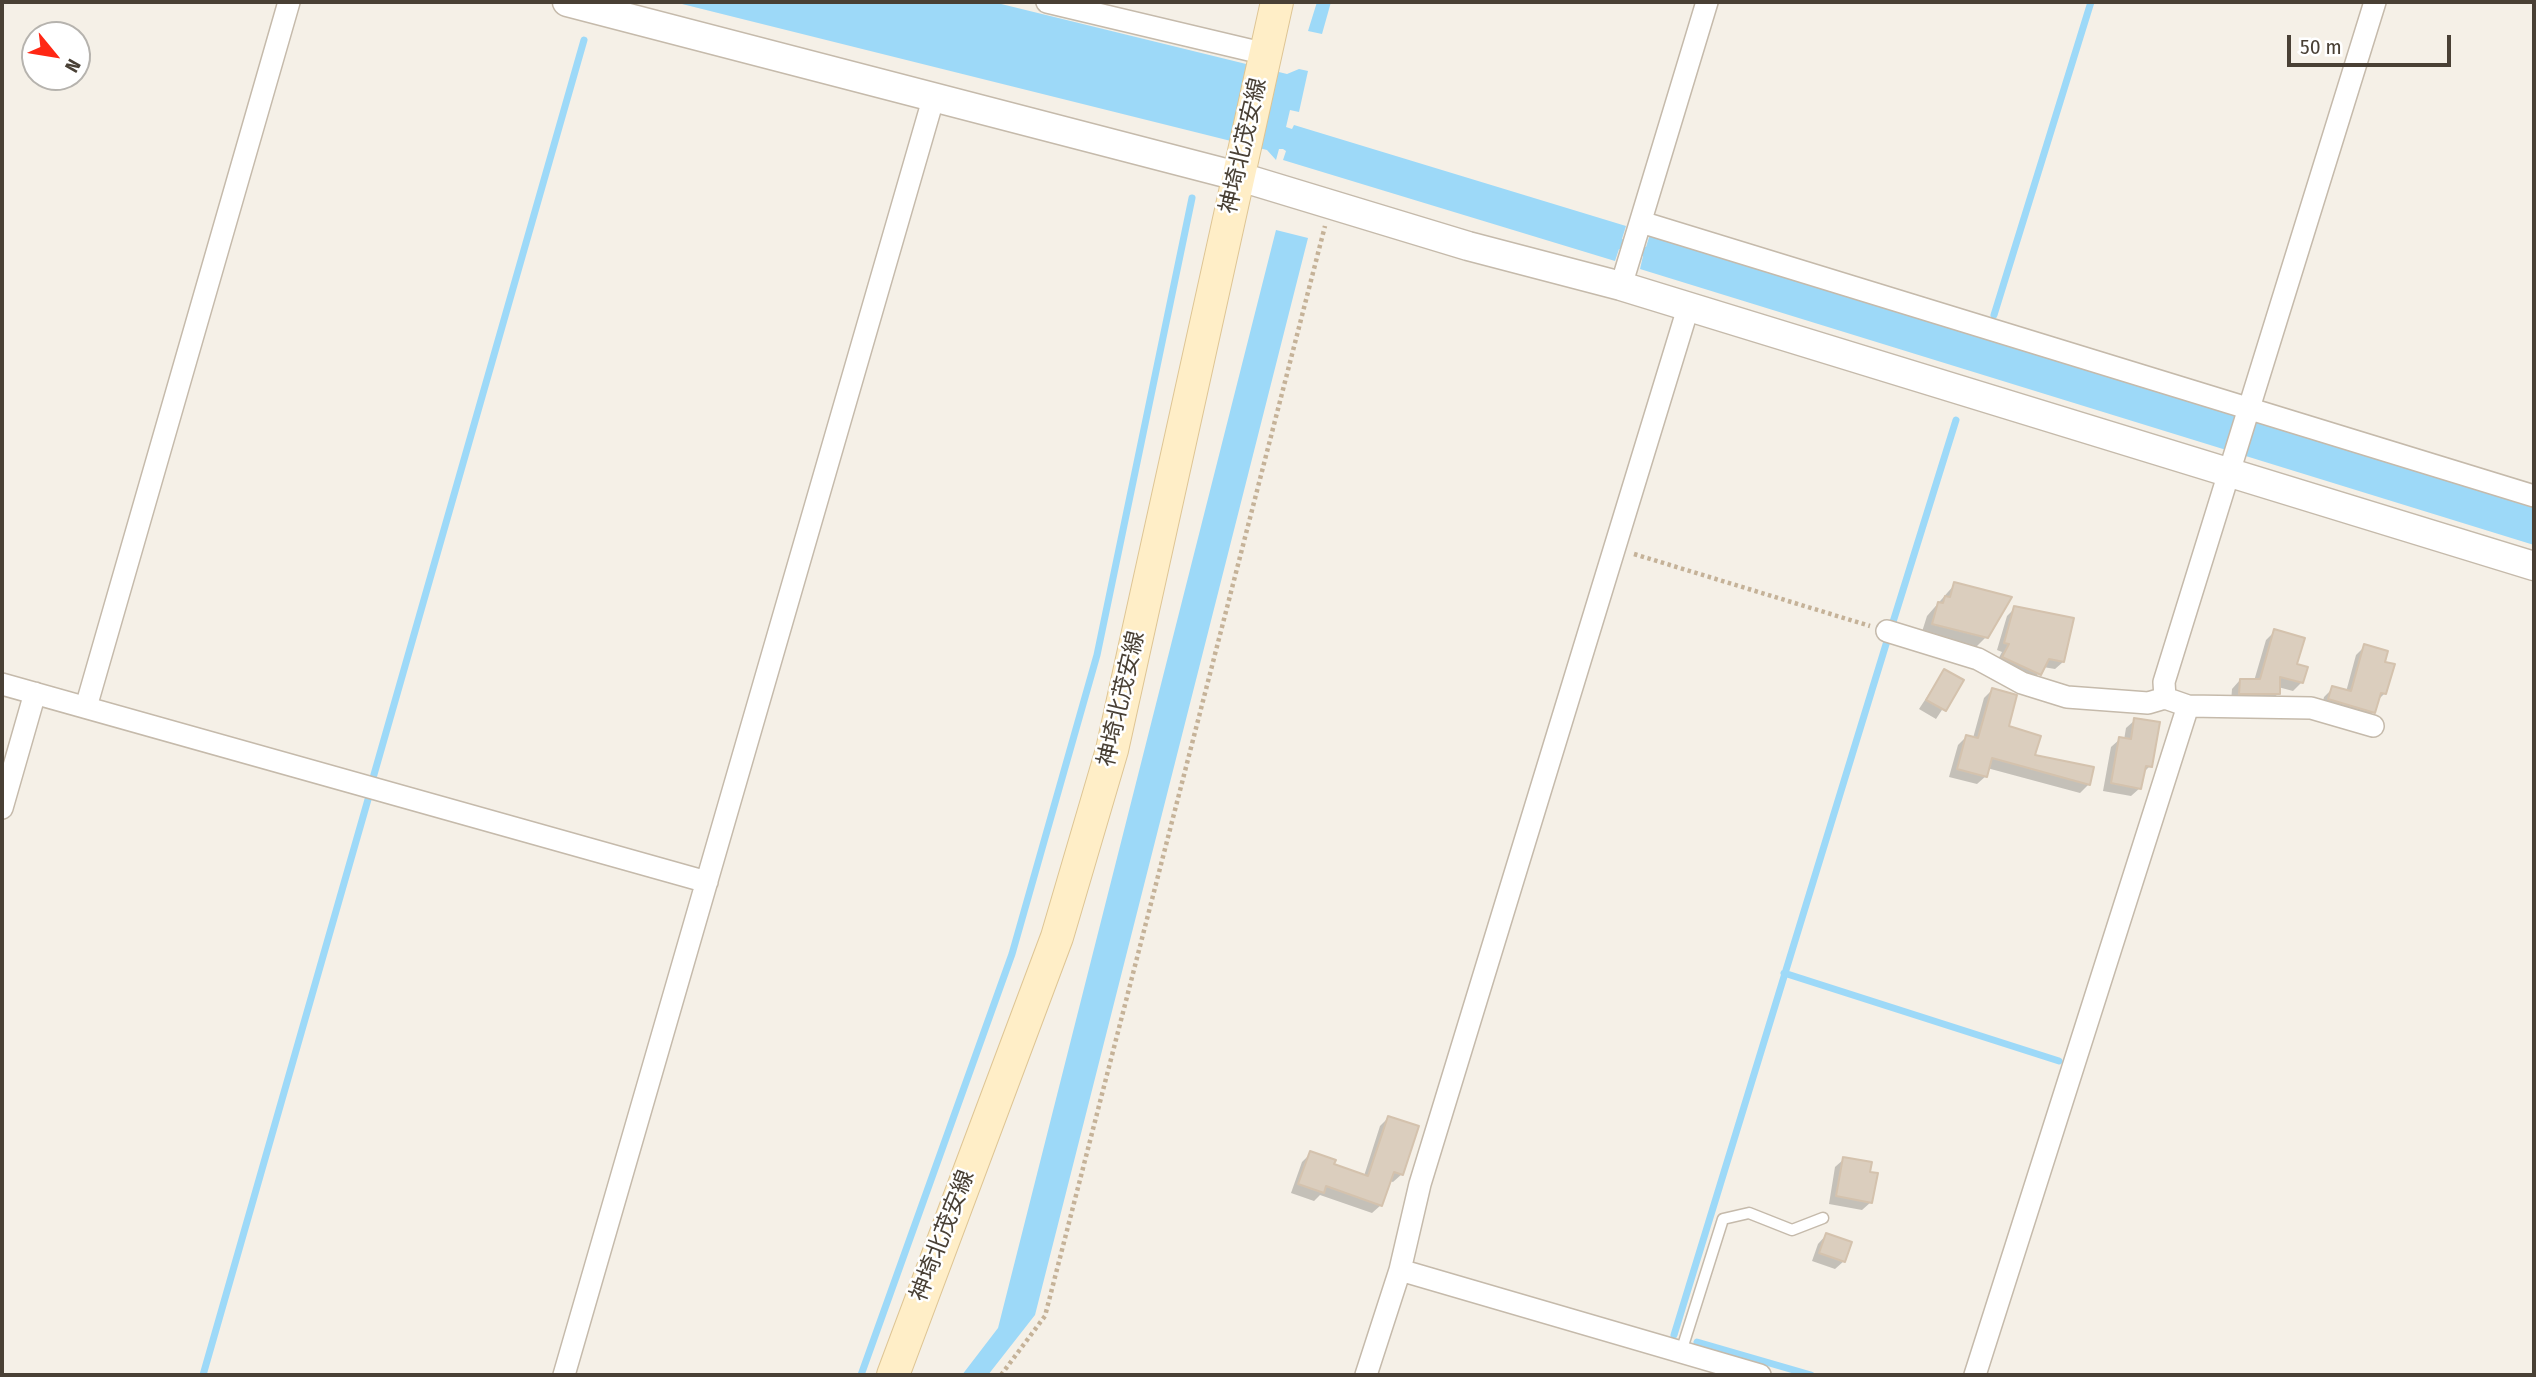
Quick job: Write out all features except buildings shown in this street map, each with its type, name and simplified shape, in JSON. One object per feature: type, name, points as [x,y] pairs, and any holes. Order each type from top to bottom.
[{"type":"main road","name":"神埼北茂安線","points":[[893,1375],[1057,937],[1112,750],[1239,165],[1278,2]]},
{"type":"street","points":[[86,707],[289,2]]},
{"type":"street","points":[[567,2],[934,96],[1239,165],[1330,204],[1468,246],[1621,286],[1688,308],[2232,466],[2534,566]]},
{"type":"street","points":[[1047,2],[1266,54]]},
{"type":"street","points":[[1621,286],[1707,2]]},
{"type":"street","points":[[2165,698],[2164,682],[2375,2]]},
{"type":"street","points":[[565,1375],[934,96]]},
{"type":"street","points":[[1636,239],[2249,412],[2534,496]]},
{"type":"street","points":[[1366,1375],[1399,1270],[1420,1184],[1688,308]]},
{"type":"street","points":[[1887,631],[1978,659],[2022,683],[2067,697],[2148,703],[2165,698],[2188,706],[2311,708],[2373,726]]},
{"type":"street","points":[[2,684],[707,882]]},
{"type":"street","points":[[2,808],[34,693]]},
{"type":"street","points":[[1975,1375],[2188,706]]},
{"type":"street","points":[[1399,1270],[1760,1375]]},
{"type":"lane","points":[[1681,1352],[1723,1219],[1749,1213],[1792,1230],[1823,1218]]},
{"type":"path","points":[[1001,1375],[1045,1316],[1330,204]]},
{"type":"path","points":[[1630,553],[1887,631]]},
{"type":"water","points":[[674,2],[993,2],[1287,74],[1299,69],[1308,71],[1299,112],[1290,110],[1286,127],[1292,129],[1294,125],[1626,226],[1622,239],[1646,247],[1650,234],[2534,508],[2534,545],[1640,269],[1643,256],[1619,249],[1615,261],[1283,160],[1286,151],[1283,149],[1279,149],[1276,160],[1267,150]]},
{"type":"water","points":[[1317,2],[1331,2],[1322,34],[1308,31]]},
{"type":"water","points":[[1276,230],[1308,238],[1035,1315],[988,1375],[962,1375],[998,1328]]},
{"type":"waterway","points":[[1994,315],[2091,2]]},
{"type":"waterway","points":[[373,778],[584,40]]},
{"type":"waterway","points":[[861,1375],[1012,954],[1097,655],[1192,198]]},
{"type":"waterway","points":[[1893,622],[1956,420]]},
{"type":"waterway","points":[[1674,1335],[1887,641]]},
{"type":"waterway","points":[[203,1375],[369,796]]},
{"type":"waterway","points":[[1784,973],[2059,1061]]},
{"type":"waterway","points":[[1697,1342],[1811,1375]]}]
